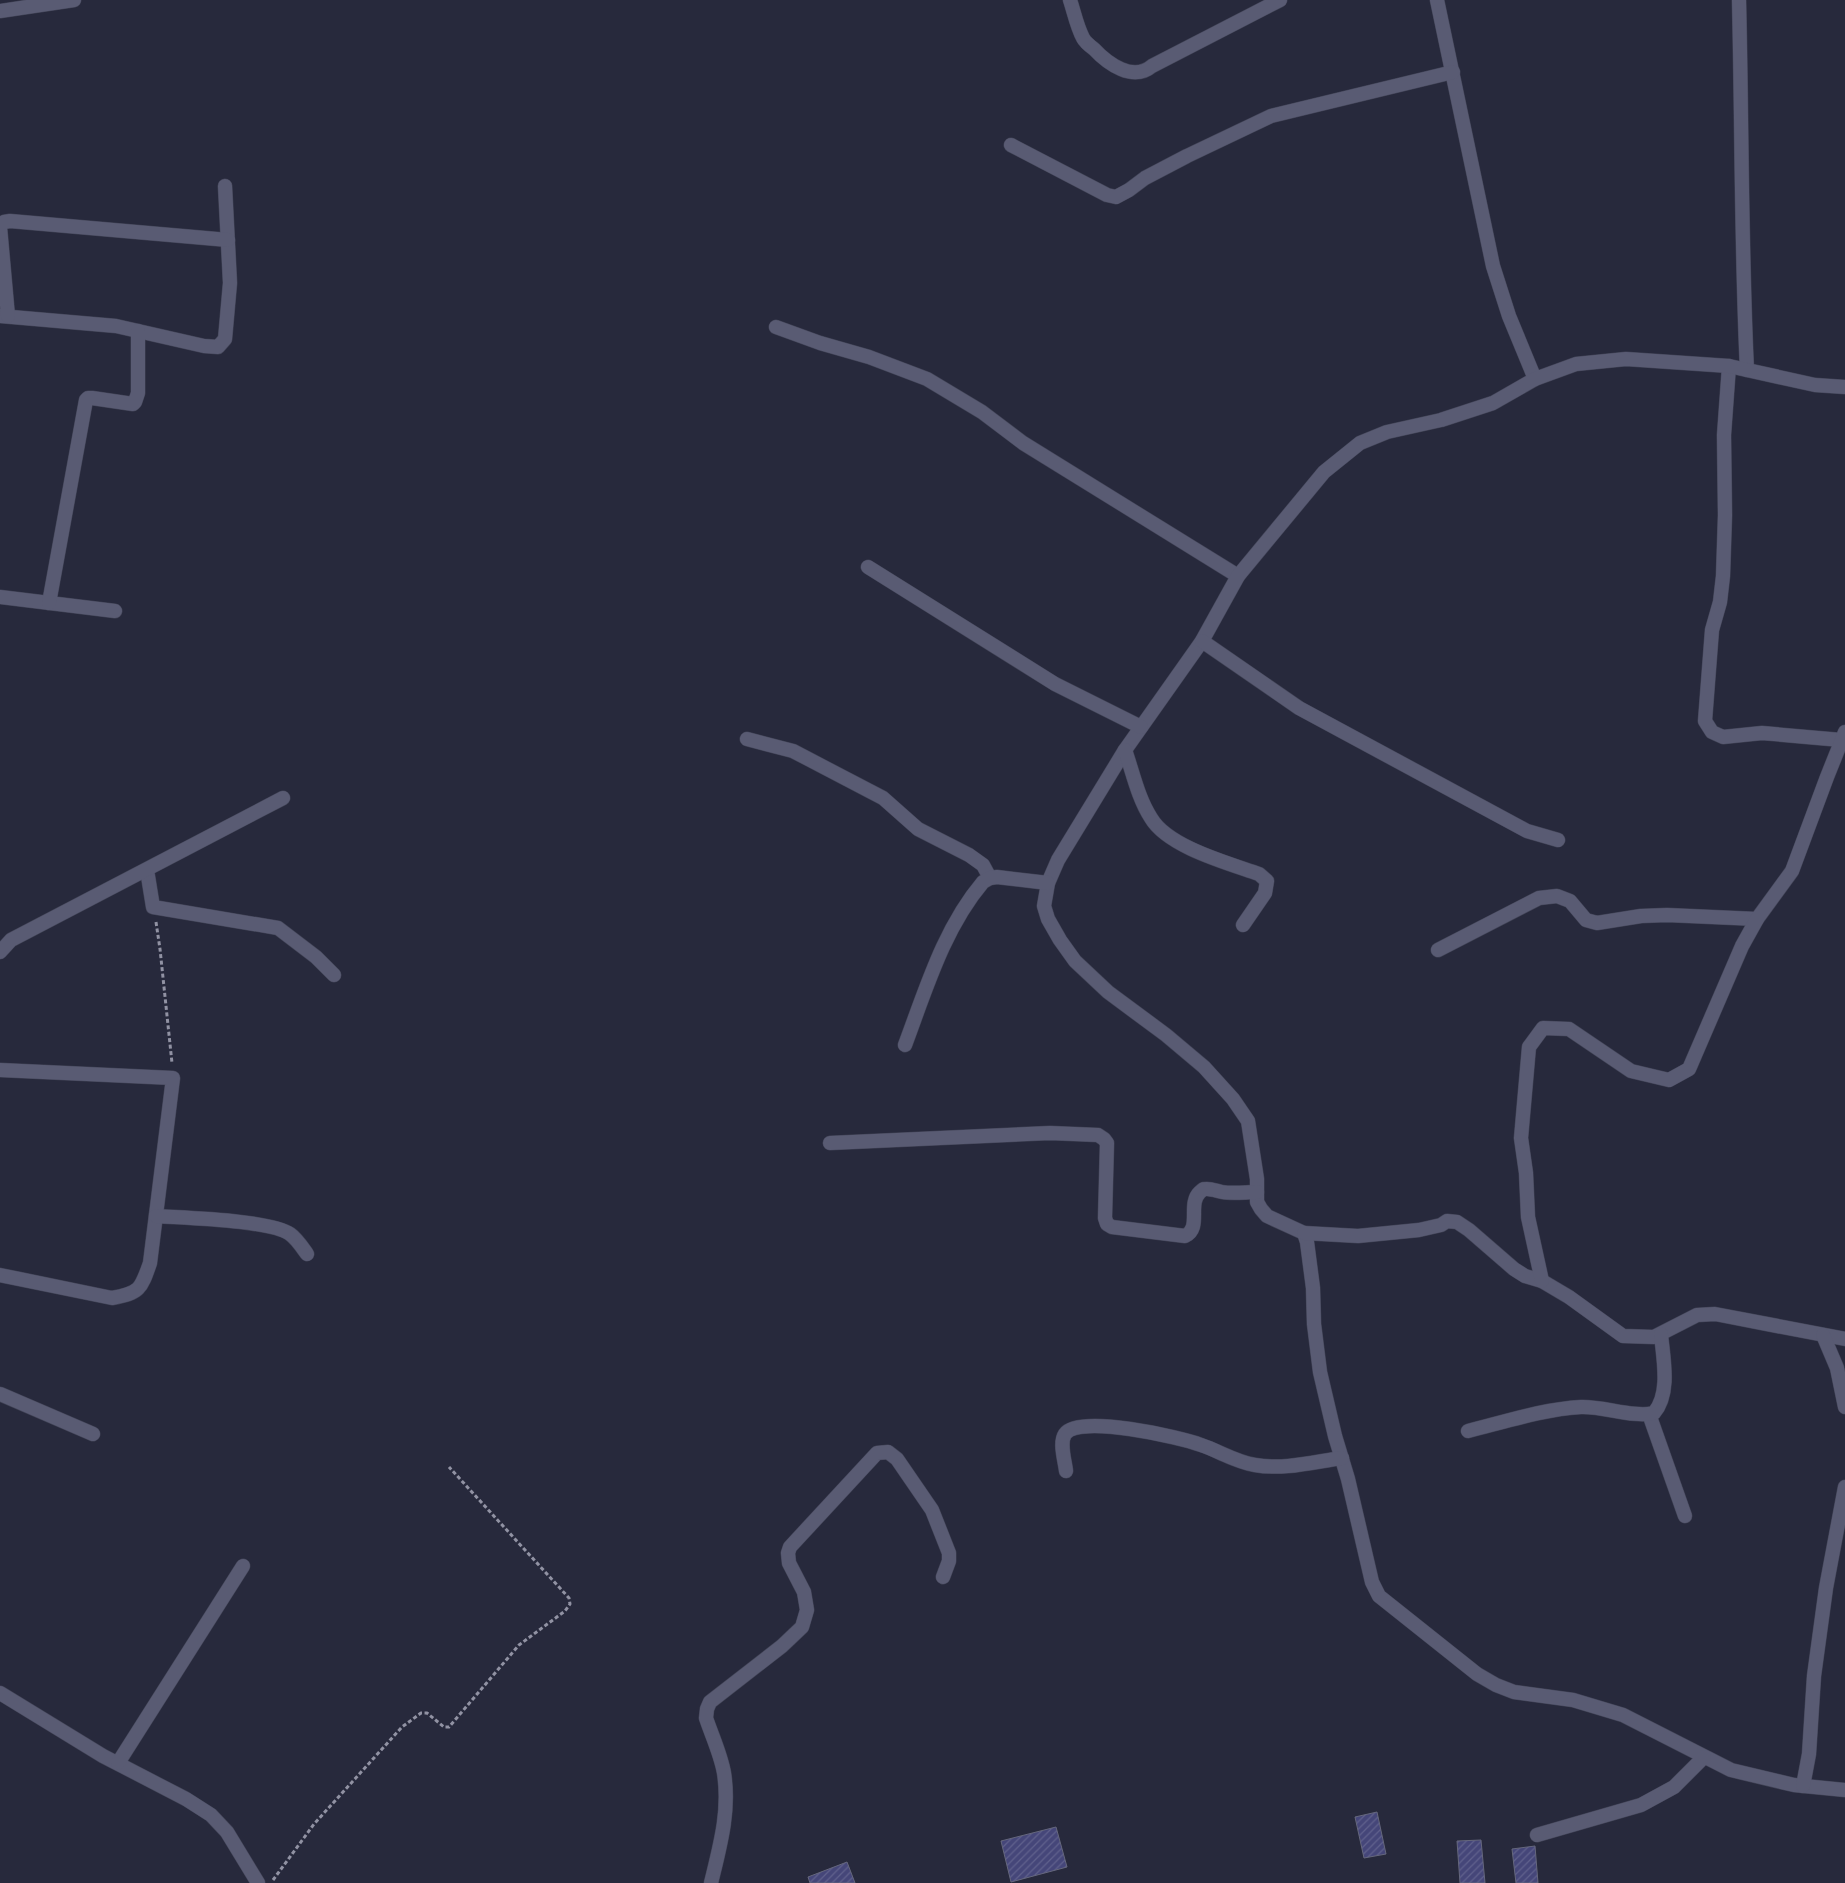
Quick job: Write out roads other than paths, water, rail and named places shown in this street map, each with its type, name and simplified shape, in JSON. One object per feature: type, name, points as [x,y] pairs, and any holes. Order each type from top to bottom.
[{"type":"street","points":[[0,11],[74,0]]},
{"type":"street","points":[[1070,0],[1083,38],[1104,59],[1119,68],[1135,73],[1146,71],[1152,66],[1280,0]]},
{"type":"street","points":[[1437,0],[1493,266],[1509,316],[1535,379]]},
{"type":"street","points":[[1739,0],[1743,291],[1747,370]]},
{"type":"street","points":[[1011,145],[1107,195],[1116,197],[1130,190],[1145,178],[1179,160],[1271,116],[1453,72]]},
{"type":"street","points":[[225,186],[228,240],[230,283],[225,339],[218,347],[204,346],[116,326],[4,316],[0,227],[4,222],[228,240]]},
{"type":"street","points":[[776,326],[820,343],[869,357],[927,379],[982,412],[1023,443],[1238,576]]},
{"type":"street","points":[[49,604],[86,400],[92,398],[133,404],[135,402],[138,393],[138,331]]},
{"type":"street","points":[[1845,387],[1815,385],[1730,366],[1626,359],[1576,364],[1535,379],[1493,403],[1441,420],[1387,432],[1360,443],[1324,472],[1238,576],[1202,641],[1125,750],[1058,860],[1048,884],[1044,906],[1048,919],[1075,961],[1108,992],[1166,1035],[1204,1067],[1233,1099],[1248,1121],[1252,1136],[1257,1179],[1257,1202],[1260,1209],[1267,1216],[1304,1233],[1358,1236],[1419,1230],[1441,1225],[1447,1221],[1457,1222],[1514,1269],[1525,1276],[1542,1281],[1569,1297],[1623,1336],[1654,1337],[1697,1315],[1715,1314],[1845,1338]]},
{"type":"street","points":[[1542,1281],[1528,1217],[1522,1138],[1529,1046],[1544,1028],[1569,1029],[1631,1071],[1669,1080],[1689,1069],[1722,990],[1757,919],[1792,871],[1843,736],[1762,734],[1723,737],[1712,732],[1705,721],[1712,630],[1720,602],[1723,576],[1725,515],[1724,435],[1730,366]]},
{"type":"street","points":[[868,567],[1055,684],[1141,727]]},
{"type":"street","points":[[0,597],[115,611]]},
{"type":"street","points":[[1202,641],[1271,690],[1328,724],[1527,831],[1558,840]]},
{"type":"street","points":[[747,739],[793,751],[883,798],[918,829],[969,855],[983,865],[990,878]]},
{"type":"street","points":[[1125,750],[1142,802],[1152,820],[1165,834],[1192,850],[1259,874],[1267,881],[1265,893],[1242,926]]},
{"type":"street","points":[[0,952],[10,940],[283,798]]},
{"type":"street","points":[[147,870],[153,907],[278,928],[316,957],[334,975]]},
{"type":"street","points":[[905,1044],[930,975],[952,932],[983,882],[997,877],[1048,884]]},
{"type":"street","points":[[1438,950],[1539,898],[1557,896],[1570,901],[1586,920],[1597,923],[1641,916],[1667,915],[1757,919]]},
{"type":"street","points":[[0,1070],[174,1078],[150,1263],[142,1286],[135,1292],[112,1298],[0,1275]]},
{"type":"street","points":[[830,1143],[1050,1133],[1098,1135],[1107,1144],[1105,1218],[1107,1224],[1112,1228],[1185,1236],[1191,1233],[1194,1227],[1194,1202],[1197,1195],[1203,1189],[1209,1188],[1223,1192],[1257,1192]]},
{"type":"street","points":[[156,1216],[254,1224],[274,1228],[289,1233],[300,1243],[307,1254]]},
{"type":"street","points":[[1304,1233],[1310,1260],[1314,1324],[1320,1372],[1372,1582],[1379,1596],[1477,1674],[1496,1685],[1514,1692],[1573,1700],[1624,1715],[1731,1770],[1774,1782],[1845,1790]]},
{"type":"street","points":[[1468,1431],[1564,1409],[1601,1408],[1654,1413],[1662,1396],[1664,1371],[1661,1334]]},
{"type":"street","points":[[1823,1335],[1837,1368],[1845,1407]]},
{"type":"street","points":[[0,1394],[92,1434]]},
{"type":"street","points":[[1649,1414],[1685,1516]]},
{"type":"street","points":[[1066,1471],[1062,1439],[1072,1427],[1103,1426],[1148,1431],[1200,1444],[1255,1465],[1286,1467],[1342,1458]]},
{"type":"street","points":[[711,1883],[725,1822],[726,1803],[723,1772],[706,1718],[707,1709],[710,1702],[782,1646],[802,1627],[807,1610],[804,1592],[789,1563],[788,1553],[790,1547],[877,1454],[888,1452],[897,1459],[932,1510],[949,1553],[949,1561],[943,1577]]},
{"type":"street","points":[[1803,1786],[1809,1754],[1815,1666],[1826,1588],[1845,1487]]},
{"type":"street","points":[[118,1764],[243,1566]]},
{"type":"street","points":[[0,1693],[118,1764],[212,1814],[226,1832],[258,1883]]},
{"type":"street","points":[[1537,1835],[1642,1805],[1674,1787],[1704,1757]]}]
